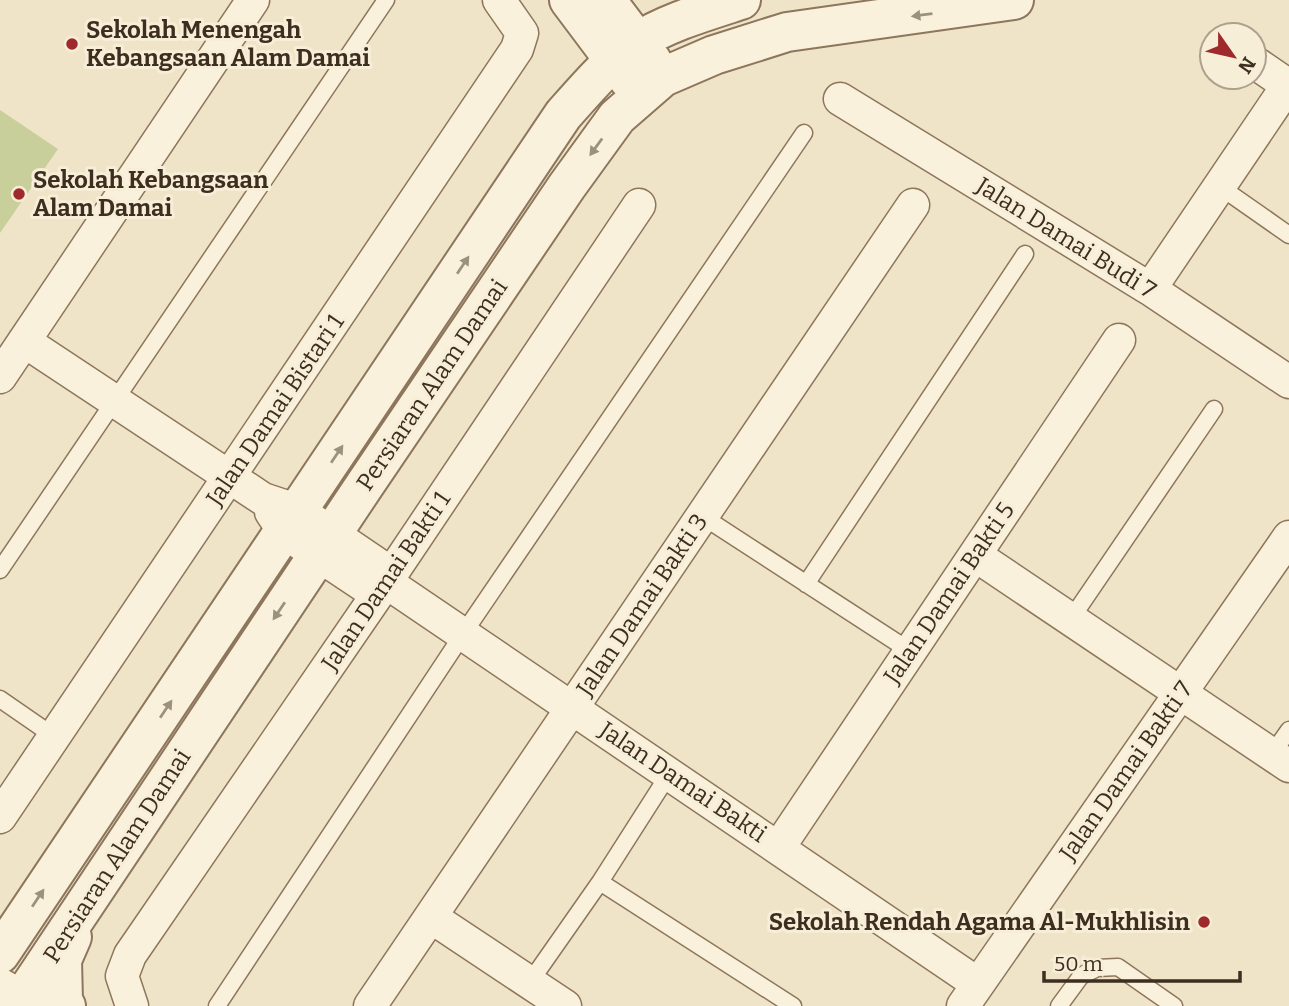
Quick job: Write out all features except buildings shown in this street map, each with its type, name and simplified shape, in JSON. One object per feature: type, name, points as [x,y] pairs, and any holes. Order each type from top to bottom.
[{"type":"street","points":[[0,377],[253,0]]},
{"type":"street","name":"Jalan Damai Bistari 1","points":[[0,817],[517,48],[522,33],[499,0]]},
{"type":"street","points":[[569,0],[619,40],[652,86]]},
{"type":"street","name":"Persiaran Alam Damai","points":[[0,954],[564,115],[619,40],[741,0]]},
{"type":"street","name":"Persiaran Alam Damai","points":[[20,998],[325,544],[617,117],[652,86],[714,55],[787,32],[1014,0]]},
{"type":"street","points":[[1150,289],[1288,85],[1268,71]]},
{"type":"street","name":"Jalan Damai Budi 7","points":[[840,99],[1150,289],[1289,382]]},
{"type":"street","name":"Jalan Damai Bakti 1","points":[[132,1006],[122,976],[130,955],[386,582],[639,205]]},
{"type":"street","name":"Jalan Damai Bakti 3","points":[[370,1006],[913,205]]},
{"type":"street","name":"Jalan Damai Bakti 5","points":[[779,847],[1119,340]]},
{"type":"street","points":[[24,341],[263,499],[325,544],[369,589],[386,582]]},
{"type":"street","name":"Jalan Damai Bakti 7","points":[[971,995],[1289,537]]},
{"type":"street","points":[[975,555],[1181,693],[1283,750]]},
{"type":"street","name":"Jalan Damai Bakti","points":[[386,582],[779,847],[971,995]]},
{"type":"street","points":[[66,1006],[63,1001],[62,960],[94,887]]},
{"type":"street","points":[[431,917],[565,1006]]},
{"type":"lane","points":[[0,570],[386,0]]},
{"type":"lane","points":[[217,1006],[463,634],[804,133]]},
{"type":"lane","points":[[1219,186],[1289,235]]},
{"type":"lane","points":[[806,584],[1025,254]]},
{"type":"lane","points":[[1071,619],[1214,409]]},
{"type":"lane","points":[[702,516],[910,651]]},
{"type":"lane","points":[[0,699],[55,737]]},
{"type":"lane","points":[[530,982],[669,774]]},
{"type":"lane","points":[[600,881],[793,1006]]},
{"type":"lane","points":[[1059,1006],[1081,976],[1097,968],[1118,967],[1156,1001],[1174,1006]]},
{"type":"green space","points":[[0,110],[58,149],[0,233]]},
{"type":"place","name":"Sekolah Menengah Kebangsaan Alam Damai","points":[[72,44]]},
{"type":"place","name":"Sekolah Kebangsaan Alam Damai","points":[[19,194]]},
{"type":"place","name":"Sekolah Rendah Agama Al-Mukhlisin","points":[[1204,922]]}]
